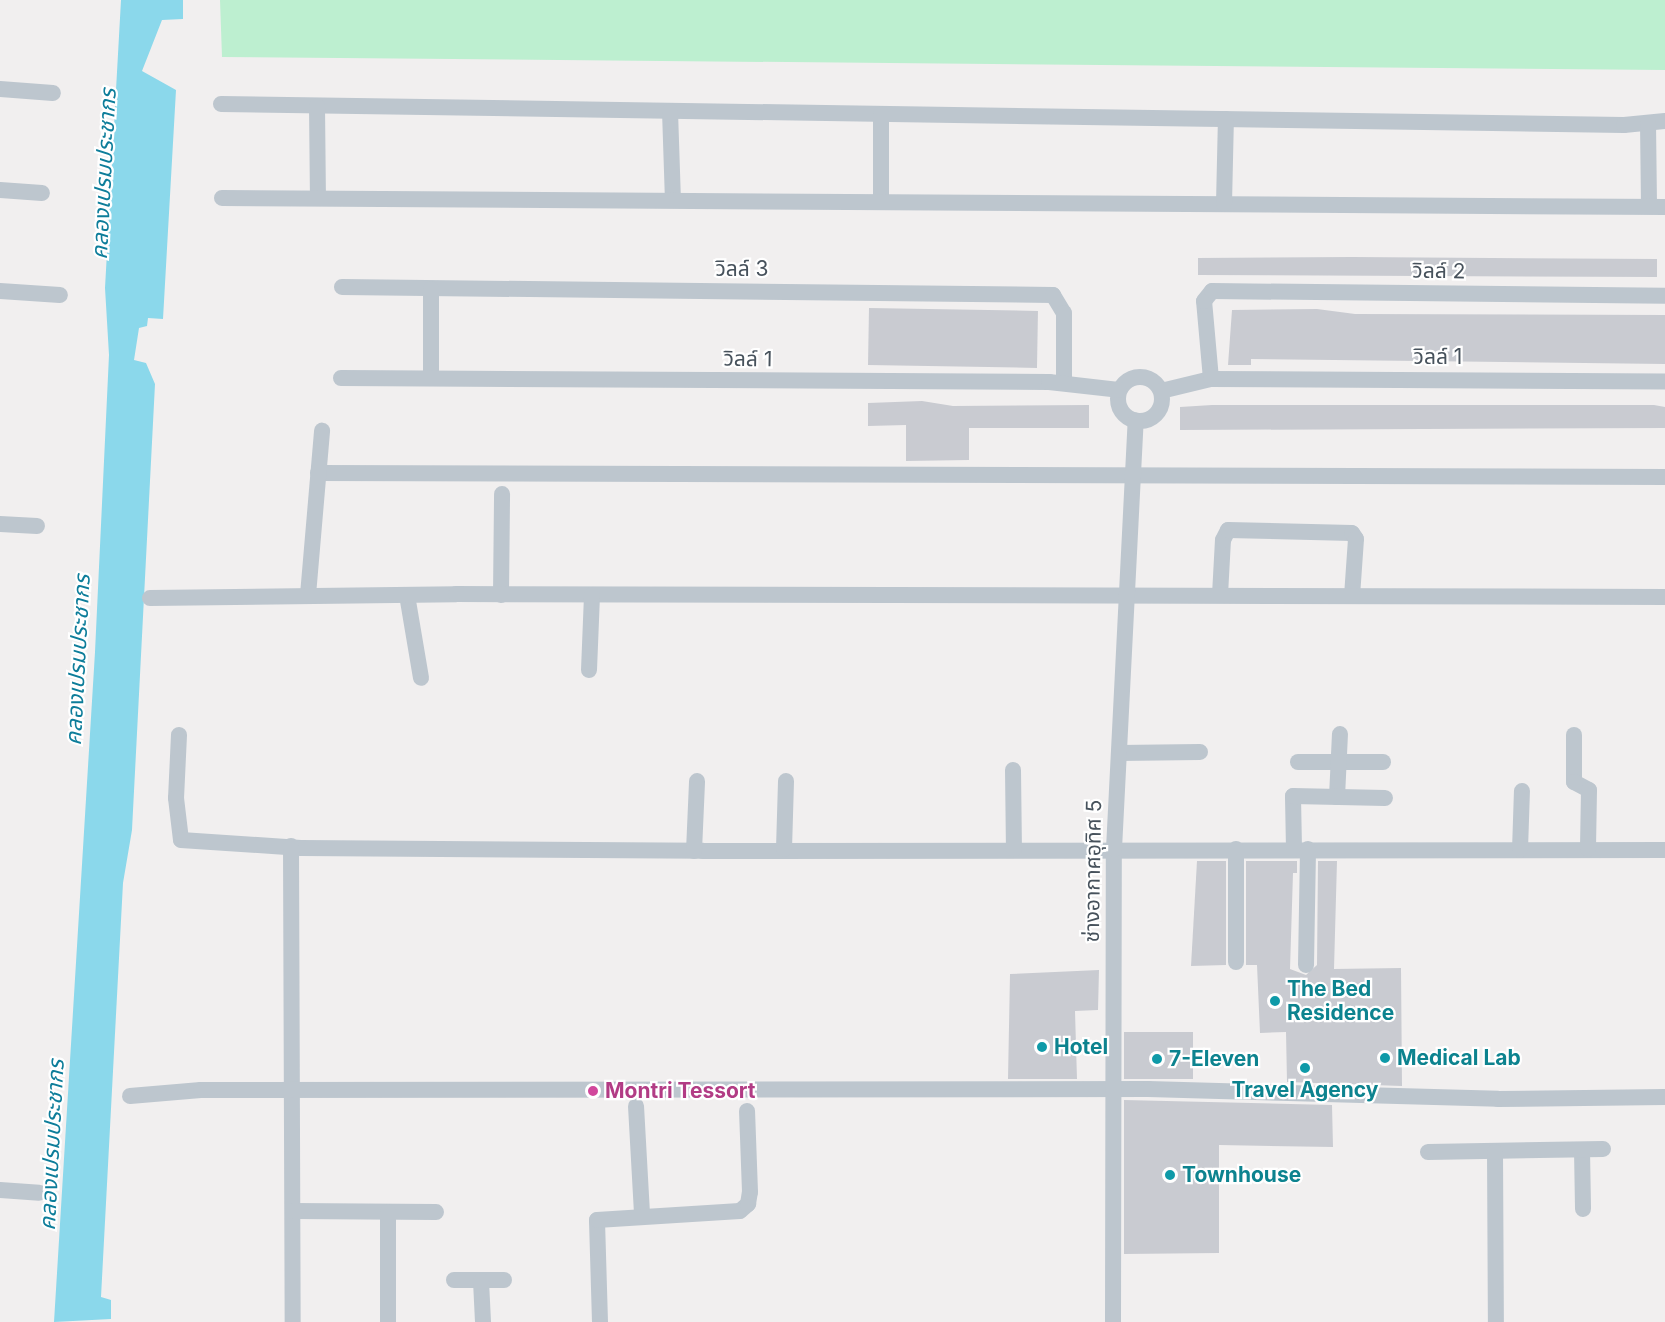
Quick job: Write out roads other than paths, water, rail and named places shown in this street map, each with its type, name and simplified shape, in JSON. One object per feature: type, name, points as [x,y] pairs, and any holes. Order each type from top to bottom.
[{"type":"street","points":[[0,89],[53,93]]},
{"type":"street","points":[[221,104],[1226,119],[1648,123],[1665,121]]},
{"type":"street","points":[[317,106],[318,198]]},
{"type":"street","points":[[670,111],[673,200]]},
{"type":"street","points":[[881,114],[881,202]]},
{"type":"street","points":[[1224,204],[1226,119]]},
{"type":"street","points":[[222,198],[1657,206],[1648,123]]},
{"type":"street","points":[[0,190],[42,193]]},
{"type":"street","name":"วิลล์ 3","points":[[342,287],[1053,295],[1064,313],[1064,382]]},
{"type":"street","points":[[431,289],[431,377]]},
{"type":"street","points":[[0,291],[60,295]]},
{"type":"street","name":"วิลล์ 2","points":[[1211,379],[1204,301],[1212,291],[1665,296]]},
{"type":"street","points":[[1140,376],[1149,378],[1161,391],[1158,413],[1136,421],[1123,413],[1119,390],[1132,378],[1140,376]]},
{"type":"street","name":"วิลล์ 1","points":[[341,378],[1064,382],[1119,390]]},
{"type":"street","name":"วิลล์ 1","points":[[1161,391],[1211,379],[1665,381]]},
{"type":"street","name":"ช่างอากาศอุทิศ 5","points":[[1113,1322],[1114,849],[1136,421]]},
{"type":"street","points":[[308,595],[322,431]]},
{"type":"street","points":[[318,473],[1133,478],[1665,477]]},
{"type":"street","points":[[501,594],[502,494]]},
{"type":"street","points":[[0,524],[37,526]]},
{"type":"street","points":[[1220,595],[1223,540],[1228,530],[1352,533],[1356,539],[1352,596]]},
{"type":"street","points":[[406,594],[421,678]]},
{"type":"street","points":[[150,598],[406,594],[1665,597]]},
{"type":"street","points":[[589,670],[592,594]]},
{"type":"street","points":[[1337,797],[1340,734]]},
{"type":"street","points":[[178,735],[176,798],[181,840],[291,846],[694,851],[784,849],[1665,850]]},
{"type":"street","points":[[1574,735],[1574,782],[1589,790],[1588,849]]},
{"type":"street","points":[[1119,753],[1200,752]]},
{"type":"street","points":[[1298,762],[1383,762]]},
{"type":"street","points":[[1013,770],[1014,849]]},
{"type":"street","points":[[694,851],[697,781]]},
{"type":"street","points":[[784,849],[786,781]]},
{"type":"street","points":[[1520,850],[1522,791]]},
{"type":"street","points":[[1306,965],[1301,849],[1293,796],[1385,798]]},
{"type":"street","points":[[291,846],[294,1093],[292,1322]]},
{"type":"street","points":[[1236,849],[1236,962]]},
{"type":"street","points":[[130,1096],[201,1090],[294,1093],[1234,1089],[1286,1094],[1486,1099],[1665,1097]]},
{"type":"street","points":[[636,1106],[642,1215]]},
{"type":"street","points":[[600,1322],[597,1220],[642,1215],[740,1211],[748,1204],[747,1111]]},
{"type":"street","points":[[1428,1152],[1603,1149]]},
{"type":"street","points":[[1582,1150],[1583,1209]]},
{"type":"street","points":[[1495,1152],[1496,1322]]},
{"type":"street","points":[[0,1190],[39,1192]]},
{"type":"street","points":[[293,1211],[436,1212]]},
{"type":"street","points":[[388,1212],[388,1322]]},
{"type":"street","points":[[454,1280],[504,1280]]},
{"type":"street","points":[[481,1281],[483,1322]]},
{"type":"water","points":[[121,0],[183,0],[183,19],[162,20],[142,71],[176,90],[163,319],[148,318],[147,326],[139,328],[134,360],[146,363],[155,384],[132,830],[123,883],[101,1297],[111,1300],[111,1319],[54,1322],[95,652],[109,355],[105,288]]},
{"type":"place","name":"The Bed Residence","points":[[1275,1001]]},
{"type":"place","name":"Hotel","points":[[1042,1047]]},
{"type":"place","name":"Medical Lab","points":[[1385,1058]]},
{"type":"place","name":"7-Eleven","points":[[1157,1059]]},
{"type":"place","name":"Travel Agency","points":[[1305,1068]]},
{"type":"place","name":"Montri Tessort","points":[[593,1091]]},
{"type":"place","name":"Townhouse","points":[[1170,1175]]},
{"type":"water label","name":"คลองเปรมประชากร","points":[[104,174]]},
{"type":"water label","name":"คลองเปรมประชากร","points":[[78,660]]},
{"type":"water label","name":"คลองเปรมประชากร","points":[[52,1145]]}]
